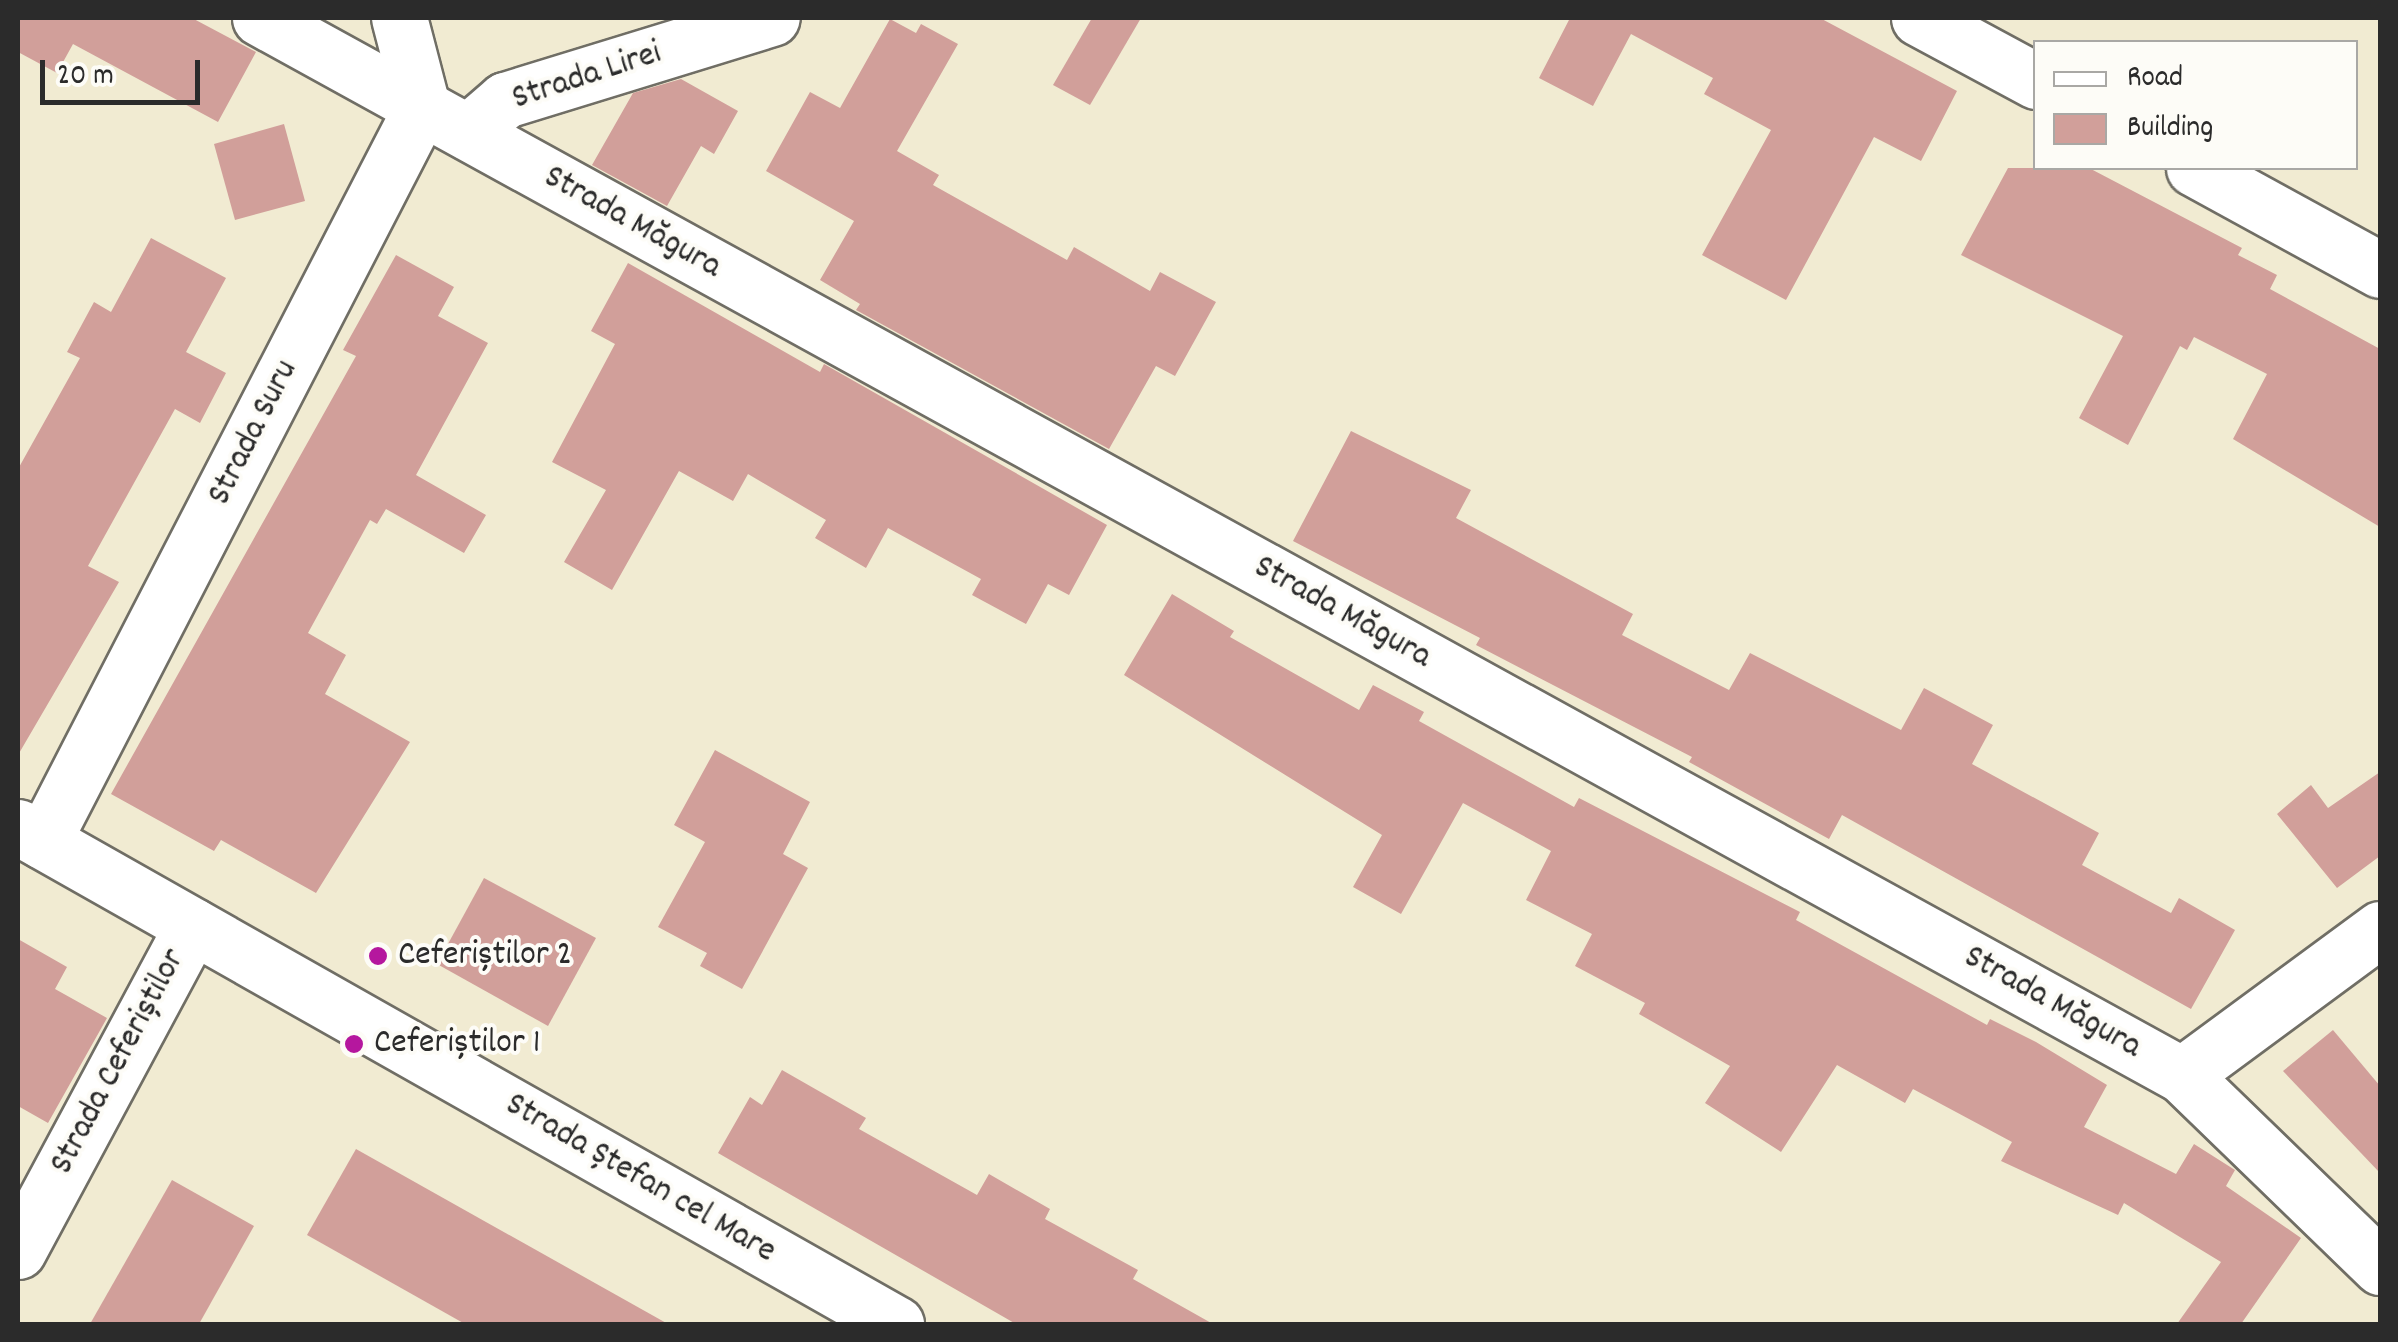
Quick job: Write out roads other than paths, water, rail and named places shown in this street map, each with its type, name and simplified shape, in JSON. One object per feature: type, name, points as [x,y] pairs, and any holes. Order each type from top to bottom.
[{"type":"street","name":"Strada Măgura","points":[[260,18],[2182,1075],[2380,1267]]},
{"type":"street","points":[[399,18],[445,119]]},
{"type":"street","name":"Strada Lirei","points":[[445,119],[772,18]]},
{"type":"street","points":[[1920,18],[2033,79]]},
{"type":"street","name":"Strada Suru","points":[[30,834],[445,119]]},
{"type":"street","points":[[2198,170],[2380,270]]},
{"type":"street","name":"Strada Ștefan cel Mare","points":[[30,834],[896,1324]]},
{"type":"street","name":"Strada Ceferiștilor","points":[[18,1251],[192,926]]},
{"type":"street","points":[[2182,1075],[2380,928]]},
{"type":"place","name":"Ceferiștilor 2","points":[[378,956]]},
{"type":"place","name":"Ceferiștilor 1","points":[[354,1044]]}]
